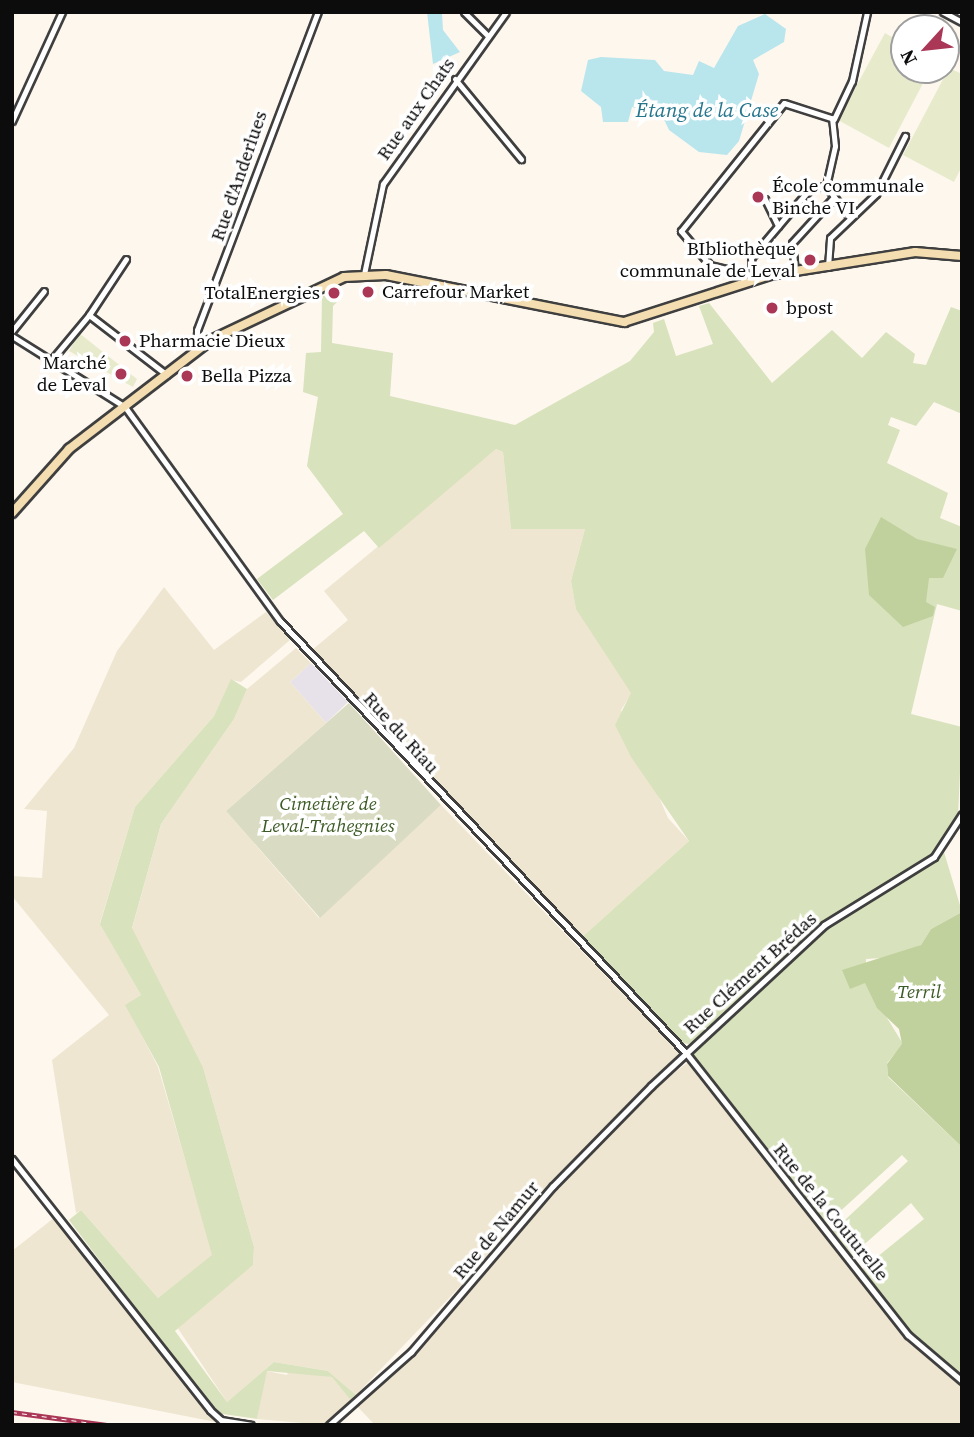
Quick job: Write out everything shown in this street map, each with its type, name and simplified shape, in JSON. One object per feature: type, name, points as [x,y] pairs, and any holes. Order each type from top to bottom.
[{"type":"street","points":[[12,121],[62,12]]},
{"type":"street","name":"Rue d'Anderlues","points":[[196,351],[197,330],[318,12]]},
{"type":"street","points":[[464,12],[487,35]]},
{"type":"street","name":"Rue aux Chats","points":[[365,274],[383,184],[455,79],[506,12]]},
{"type":"street","points":[[849,218],[826,186],[835,146],[832,118],[852,81],[867,12]]},
{"type":"street","points":[[943,12],[962,22]]},
{"type":"street","points":[[455,79],[521,159]]},
{"type":"street","points":[[760,277],[751,272],[710,265],[681,231],[784,103],[832,118]]},
{"type":"street","points":[[828,267],[827,245],[888,177],[905,136]]},
{"type":"street","points":[[751,272],[751,258],[811,188],[826,186]]},
{"type":"street","points":[[795,271],[792,243],[834,197]]},
{"type":"street","points":[[765,199],[778,226]]},
{"type":"street","points":[[12,513],[69,449],[196,351],[305,293],[365,274],[624,322],[760,277],[915,252],[962,256]]},
{"type":"street","points":[[54,357],[89,315],[126,259]]},
{"type":"street","points":[[12,334],[44,291]]},
{"type":"street","points":[[89,315],[167,375]]},
{"type":"street","name":"Rue du Riau","points":[[12,334],[54,357],[125,407],[280,621],[686,1053]]},
{"type":"street","name":"Rue Clément Brédas","points":[[686,1053],[824,925],[934,857],[962,814]]},
{"type":"street","name":"Rue de la Couturelle","points":[[686,1053],[908,1335],[962,1381]]},
{"type":"street","name":"Rue de Namur","points":[[328,1425],[411,1352],[554,1186],[686,1053]]},
{"type":"street","points":[[12,1159],[210,1410],[221,1420],[251,1425]]},
{"type":"shaded area","points":[[496,449],[503,452],[511,529],[585,529],[571,581],[576,608],[632,693],[621,710],[668,818],[689,841],[580,939],[312,650],[348,620],[324,591]]},
{"type":"shaded area","points":[[164,587],[214,650],[266,612],[290,640],[241,682],[231,680],[214,716],[135,807],[100,923],[141,995],[126,1005],[158,1067],[213,1255],[158,1298],[81,1210],[76,1213],[52,1060],[109,1015],[12,896],[12,876],[42,878],[47,811],[24,809],[74,748],[117,651]]},
{"type":"shaded area","points":[[296,648],[311,663],[290,682],[326,723],[226,811],[319,918],[441,805],[682,1055],[356,1395],[328,1371],[274,1362],[227,1402],[175,1324],[253,1265],[254,1247],[203,1067],[132,929],[161,824],[234,719],[247,689]]},
{"type":"shaded area","points":[[311,663],[348,702],[326,723],[290,682]]},
{"type":"shaded area","points":[[687,1063],[907,1339],[962,1383],[962,1425],[375,1425],[354,1403],[416,1352],[543,1200],[640,1099]]},
{"type":"shaded area","points":[[55,1217],[203,1406],[231,1425],[12,1382],[12,1251]]},
{"type":"shaded area","points":[[289,1369],[332,1377],[354,1398],[325,1425],[257,1419],[266,1371],[287,1375]]},
{"type":"green space","points":[[885,33],[890,36],[890,84],[923,84],[889,148],[838,120]]},
{"type":"green space","points":[[960,73],[962,74],[962,166],[954,182],[903,155],[941,84],[960,84]]},
{"type":"green space","points":[[322,296],[343,296],[333,306],[332,343],[393,353],[390,396],[515,425],[630,361],[654,332],[653,323],[664,319],[676,356],[713,344],[699,306],[709,303],[772,383],[832,330],[862,358],[886,332],[915,354],[913,363],[926,365],[951,307],[962,311],[962,414],[934,402],[916,426],[891,417],[888,425],[900,430],[887,463],[948,493],[940,518],[962,527],[962,611],[937,604],[911,714],[962,727],[958,816],[934,854],[817,927],[691,1044],[680,1043],[580,939],[689,841],[631,757],[615,725],[631,693],[576,609],[571,581],[585,529],[511,529],[503,452],[496,449],[379,548],[364,531],[273,600],[257,579],[343,514],[307,466],[318,397],[303,392],[306,353],[321,352]]},
{"type":"green space","points":[[79,333],[137,379],[133,387],[69,351]]},
{"type":"green space","points":[[881,517],[917,539],[957,549],[943,578],[929,578],[926,602],[935,607],[933,616],[903,627],[869,595],[865,549]]},
{"type":"green space","points":[[231,679],[247,689],[234,719],[161,824],[132,928],[203,1067],[254,1247],[253,1265],[175,1331],[227,1402],[274,1362],[328,1371],[356,1395],[350,1399],[332,1377],[267,1371],[257,1419],[216,1413],[69,1220],[81,1210],[158,1298],[212,1255],[159,1067],[125,1005],[141,995],[100,924],[135,807],[214,716]]},
{"type":"green space","name":"Cimetière de Leval-Trahegnies","points":[[349,703],[441,805],[320,918],[226,811]]},
{"type":"green space","points":[[944,852],[962,912],[931,929],[921,945],[897,957],[866,959],[865,982],[903,1044],[887,1063],[888,1077],[962,1147],[962,1378],[909,1334],[861,1270],[924,1219],[911,1203],[850,1257],[831,1233],[908,1161],[902,1155],[825,1225],[692,1055],[822,930]]},
{"type":"green space","name":"Terril","points":[[962,912],[962,1147],[888,1076],[887,1064],[902,1044],[899,1029],[877,1008],[865,983],[850,989],[842,970],[921,945],[931,929]]},
{"type":"water","points":[[427,12],[442,13],[443,30],[460,52],[433,64]]},
{"type":"water","name":"Étang de la Case","points":[[765,14],[786,29],[784,42],[753,60],[759,74],[739,141],[727,155],[699,152],[669,130],[662,115],[632,107],[628,122],[603,122],[601,107],[581,91],[588,60],[601,57],[655,60],[664,71],[693,75],[699,61],[714,68],[738,26]]},
{"type":"railway","points":[[12,1412],[107,1425]]},
{"type":"place","name":"École communale Binche VI","points":[[758,197]]},
{"type":"place","name":"BIbliothèque communale de Leval","points":[[810,260]]},
{"type":"place","name":"Carrefour Market","points":[[368,292]]},
{"type":"place","name":"TotalEnergies","points":[[334,293]]},
{"type":"place","name":"bpost","points":[[772,308]]},
{"type":"place","name":"Pharmacie Dieux","points":[[125,341]]},
{"type":"place","name":"Marché de Leval","points":[[121,374]]},
{"type":"place","name":"Bella Pizza","points":[[187,376]]}]
